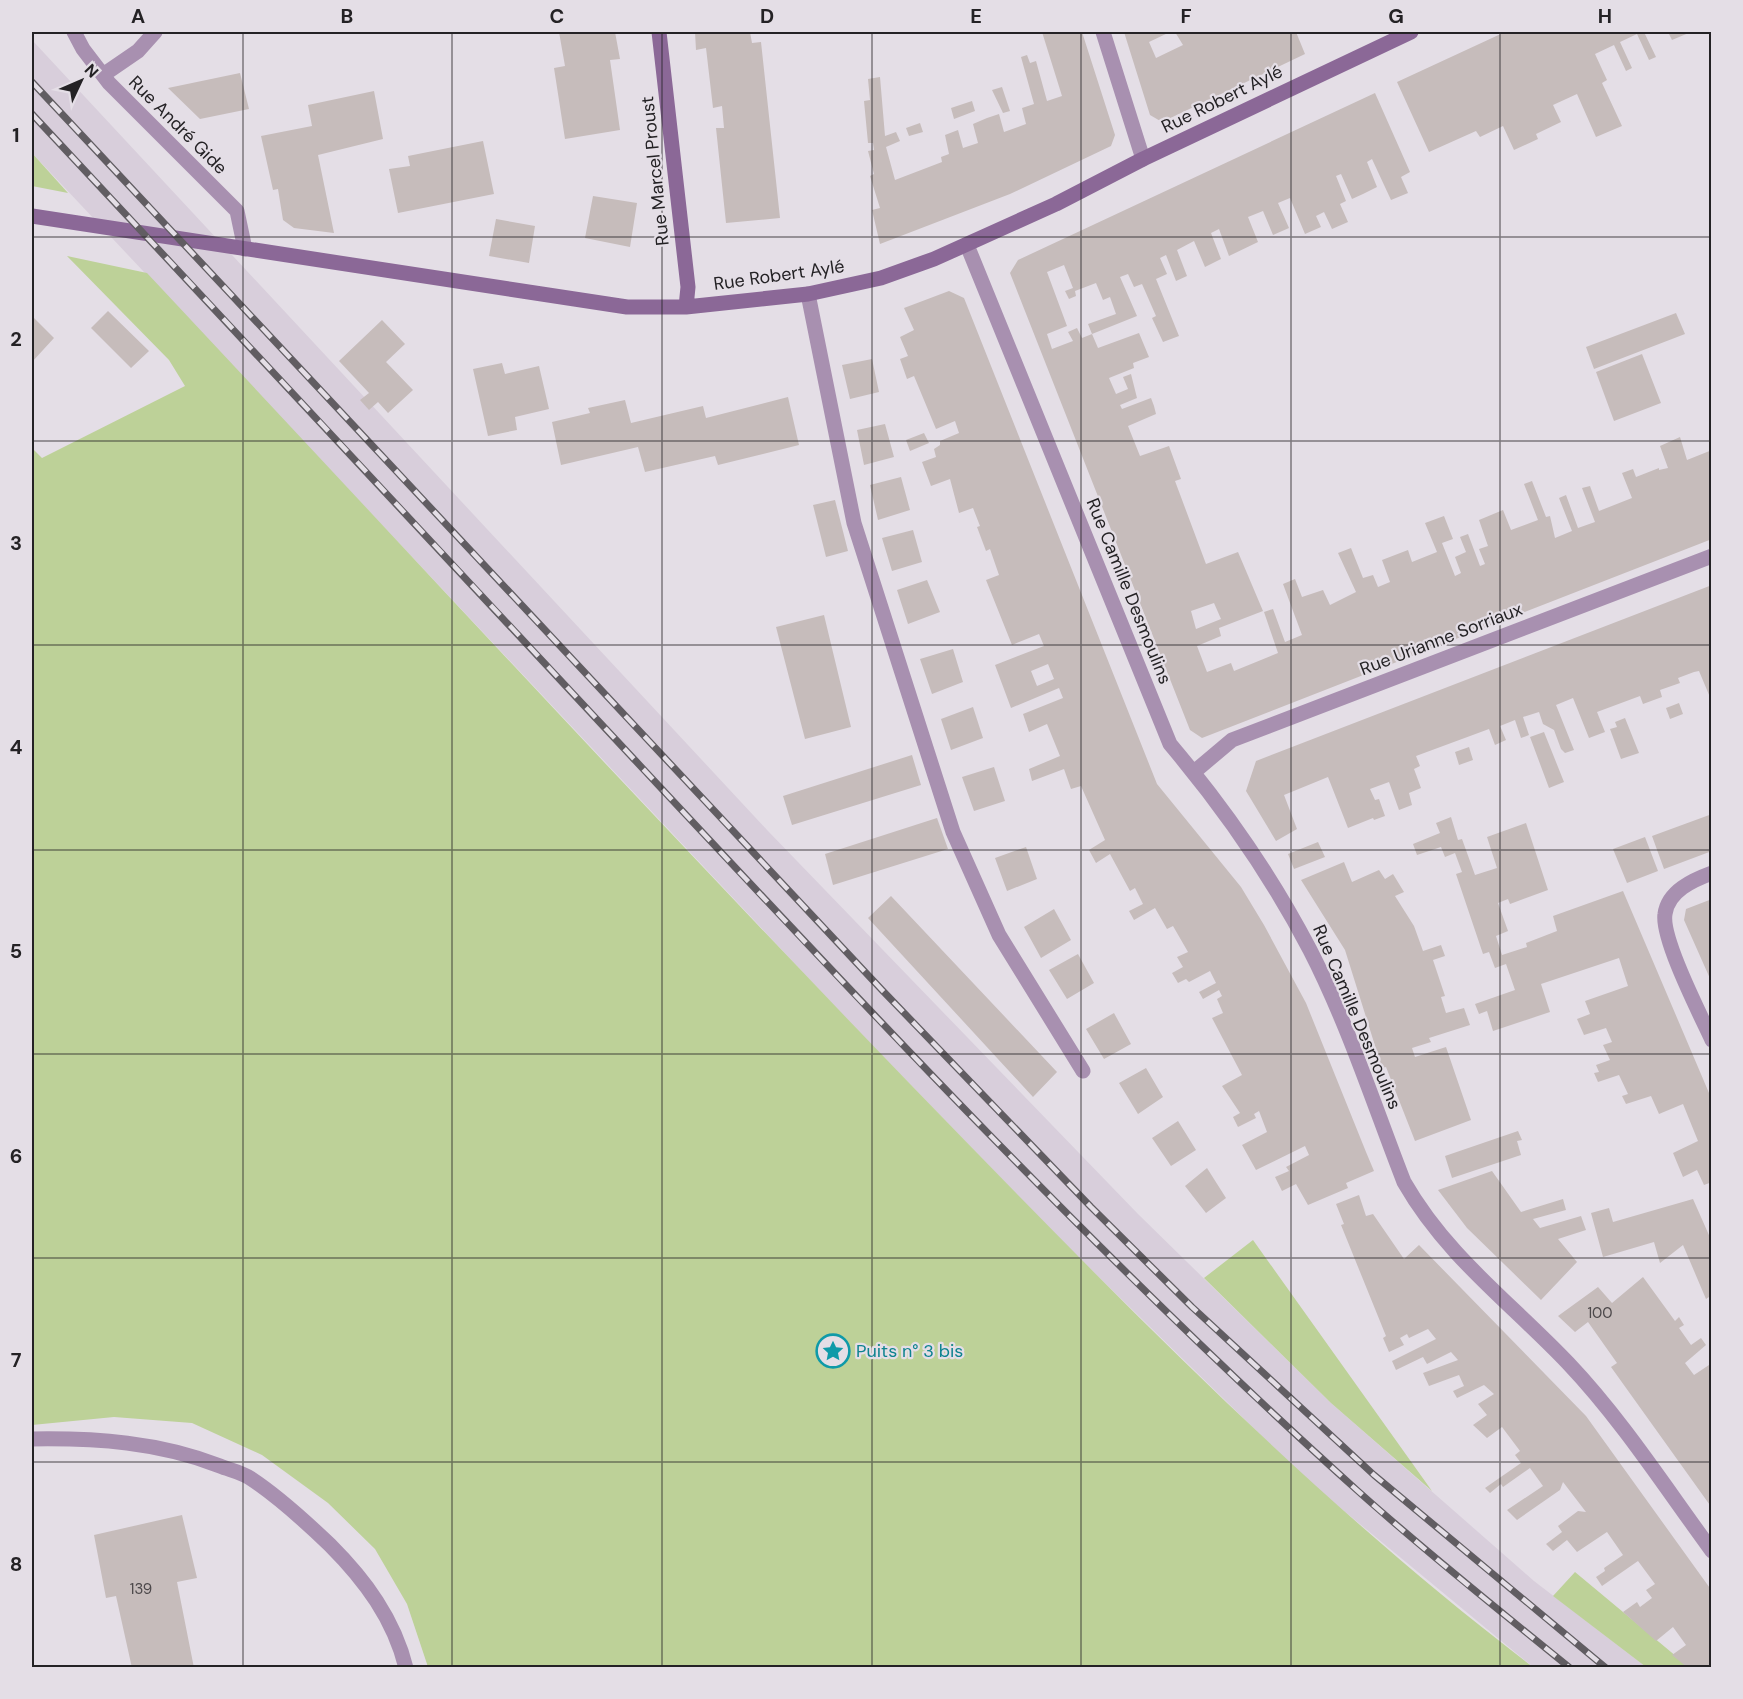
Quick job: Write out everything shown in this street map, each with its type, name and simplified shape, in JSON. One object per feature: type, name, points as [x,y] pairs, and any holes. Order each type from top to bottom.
[{"type":"street","name":"Rue André Gide","points":[[74,32],[83,49],[103,75],[237,212],[245,249]]},
{"type":"street","points":[[103,75],[138,51],[155,32]]},
{"type":"street","name":"Rue Marcel Proust","points":[[659,32],[687,286],[686,307]]},
{"type":"street","points":[[1103,32],[1143,159]]},
{"type":"street","name":"Rue Robert Aylé","points":[[32,216],[627,307],[686,307],[808,294],[881,278],[934,260],[1056,204],[1143,159],[1411,32]]},
{"type":"street","name":"Rue Camille Desmoulins","points":[[967,245],[1170,744],[1222,806],[1276,887],[1311,952],[1404,1182],[1420,1210],[1448,1247],[1568,1363],[1606,1407],[1712,1551]]},
{"type":"street","points":[[808,294],[854,523],[953,832],[999,935],[1083,1071]]},
{"type":"street","name":"Rue Urianne Sorriaux","points":[[1194,772],[1232,740],[1712,556]]},
{"type":"street","points":[[1712,873],[1690,881],[1674,895],[1665,913],[1667,936],[1712,1040]]},
{"type":"street","points":[[32,1439],[84,1438],[137,1443],[194,1455],[248,1477],[300,1516],[344,1559],[374,1595],[400,1641],[406,1668]]},
{"type":"shaded area","points":[[32,40],[768,831],[1138,1214],[1331,1403],[1534,1581],[1646,1667],[1533,1667],[1309,1482],[1066,1245],[847,1019],[32,153]]},
{"type":"green space","points":[[32,153],[68,193],[32,186]]},
{"type":"green space","points":[[67,256],[147,273],[720,885],[1136,1315],[1290,1462],[1369,1533],[1533,1667],[428,1667],[407,1604],[375,1549],[328,1503],[262,1455],[192,1423],[114,1417],[32,1425],[32,448],[42,458],[185,386],[169,360]]},
{"type":"green space","points":[[1253,1240],[1432,1491],[1331,1403],[1204,1278]]},
{"type":"green space","points":[[1575,1572],[1689,1667],[1646,1667],[1553,1596]]},
{"type":"building","points":[[559,32],[615,32],[620,59],[610,60],[620,130],[565,139],[554,68],[565,66]]},
{"type":"building","points":[[695,32],[750,32],[752,43],[761,42],[780,218],[726,223],[716,128],[724,128],[722,106],[713,108],[706,48],[696,50]]},
{"type":"building","points":[[1042,32],[1082,32],[1115,135],[1111,146],[1010,194],[880,244],[872,210],[880,208],[870,176],[874,174],[868,151],[874,150],[873,143],[868,143],[864,101],[870,100],[868,79],[880,77],[885,136],[896,132],[900,141],[886,147],[895,180],[942,162],[941,157],[949,154],[945,135],[958,130],[963,148],[978,143],[973,124],[987,118],[999,114],[1004,132],[1026,124],[1022,108],[1034,104],[1021,57],[1027,55],[1030,63],[1036,61],[1047,101],[1062,96]]},
{"type":"building","points":[[1124,32],[1170,32],[1149,42],[1156,58],[1183,45],[1175,32],[1205,32],[1206,34],[1210,32],[1296,32],[1305,54],[1162,122],[1150,115]]},
{"type":"building","points":[[1505,32],[1644,32],[1656,57],[1649,60],[1637,34],[1620,42],[1632,68],[1626,71],[1614,45],[1595,54],[1607,80],[1602,83],[1622,126],[1596,137],[1577,94],[1553,105],[1561,122],[1536,134],[1538,139],[1514,150],[1503,126],[1480,137],[1476,131],[1429,152],[1397,82]]},
{"type":"building","points":[[1668,32],[1691,32],[1672,40]]},
{"type":"building","points":[[240,73],[249,109],[200,119],[168,88]]},
{"type":"building","points":[[1002,87],[1010,111],[1003,113],[992,90]]},
{"type":"building","points":[[374,91],[383,139],[318,155],[334,233],[294,228],[283,220],[278,189],[273,190],[261,136],[312,126],[308,105]]},
{"type":"building","points":[[1375,93],[1410,172],[1401,177],[1408,193],[1391,200],[1372,159],[1367,162],[1377,187],[1363,194],[1352,199],[1341,174],[1336,176],[1346,201],[1340,204],[1348,222],[1332,229],[1324,212],[1316,216],[1321,227],[1305,234],[1290,198],[1278,203],[1289,228],[1273,235],[1263,211],[1248,217],[1258,242],[1229,256],[1219,229],[1211,233],[1221,259],[1205,267],[1194,241],[1177,250],[1187,276],[1176,281],[1166,255],[1160,258],[1167,274],[1156,279],[1179,336],[1163,342],[1152,318],[1156,316],[1142,284],[1134,287],[1128,274],[1120,277],[1137,316],[1092,334],[1098,348],[1139,333],[1149,357],[1133,363],[1134,368],[1109,378],[1116,394],[1128,389],[1123,377],[1131,374],[1137,398],[1120,405],[1122,409],[1151,398],[1156,414],[1128,426],[1140,456],[1169,446],[1181,479],[1175,481],[1206,564],[1238,552],[1263,611],[1219,628],[1221,636],[1197,646],[1207,672],[1231,663],[1234,671],[1278,653],[1264,612],[1273,609],[1285,642],[1302,635],[1283,584],[1295,579],[1302,597],[1323,590],[1330,605],[1356,592],[1338,553],[1351,548],[1363,578],[1373,575],[1378,587],[1390,582],[1382,560],[1408,550],[1412,562],[1437,552],[1425,523],[1444,516],[1453,539],[1442,543],[1455,576],[1461,573],[1455,557],[1466,552],[1460,537],[1468,534],[1480,566],[1485,564],[1479,549],[1488,546],[1479,520],[1503,510],[1511,530],[1538,520],[1524,484],[1532,481],[1546,517],[1550,516],[1555,538],[1572,531],[1559,498],[1566,495],[1578,528],[1595,522],[1582,488],[1590,486],[1599,511],[1632,498],[1622,473],[1633,469],[1636,477],[1659,468],[1659,470],[1668,468],[1660,446],[1680,437],[1687,460],[1712,450],[1712,539],[1202,738],[1190,730],[1010,273],[1018,260]],"holes":[[[1064,265],[1073,288],[1065,291],[1069,299],[1076,296],[1075,291],[1096,283],[1103,300],[1110,297],[1116,314],[1088,324],[1092,334],[1082,338],[1077,328],[1068,332],[1073,341],[1052,349],[1047,334],[1067,326],[1047,272]],[[1214,603],[1221,619],[1196,629],[1191,611]]]},
{"type":"building","points":[[972,101],[975,111],[954,119],[951,108]]},
{"type":"building","points":[[920,123],[923,132],[909,136],[906,128]]},
{"type":"building","points":[[483,141],[494,194],[398,213],[389,169],[410,166],[408,156]]},
{"type":"building","points":[[593,196],[637,203],[630,247],[585,238]]},
{"type":"building","points":[[496,219],[535,226],[529,263],[489,256]]},
{"type":"building","points":[[949,291],[964,298],[1157,784],[1241,887],[1306,1003],[1374,1171],[1346,1183],[1348,1188],[1308,1205],[1296,1184],[1282,1191],[1275,1177],[1289,1171],[1286,1167],[1309,1155],[1305,1146],[1256,1170],[1242,1145],[1267,1132],[1259,1111],[1254,1114],[1256,1118],[1238,1127],[1233,1117],[1240,1113],[1222,1086],[1242,1075],[1212,1018],[1223,1013],[1217,999],[1222,996],[1219,990],[1203,999],[1199,992],[1216,983],[1210,971],[1189,982],[1186,979],[1178,983],[1172,973],[1183,967],[1177,957],[1188,952],[1173,926],[1167,929],[1155,908],[1134,920],[1129,911],[1143,904],[1135,888],[1130,891],[1110,854],[1096,863],[1089,850],[1105,840],[1081,786],[1071,789],[1064,769],[1032,781],[1029,769],[1060,756],[1047,724],[1029,732],[1023,714],[1063,698],[1059,688],[1011,708],[995,665],[1044,646],[1039,634],[1012,645],[986,580],[999,575],[990,549],[986,551],[973,508],[959,513],[950,479],[931,486],[922,462],[936,457],[934,449],[940,445],[940,441],[959,433],[955,421],[936,429],[914,376],[907,379],[900,359],[908,356],[900,337],[914,330],[904,308]],"holes":[[[1048,664],[1054,679],[1037,686],[1031,671]]]},
{"type":"building","points":[[108,311],[149,351],[131,368],[91,328]]},
{"type":"building","points":[[1676,313],[1685,334],[1594,369],[1586,347]]},
{"type":"building","points":[[32,316],[54,338],[32,362]]},
{"type":"building","points":[[382,320],[405,344],[386,362],[413,390],[388,413],[378,402],[369,410],[360,400],[369,393],[339,361]]},
{"type":"building","points":[[1642,354],[1661,403],[1614,421],[1596,372]]},
{"type":"building","points":[[872,359],[879,392],[850,399],[842,365]]},
{"type":"building","points":[[502,363],[505,374],[539,366],[549,409],[515,417],[517,430],[488,436],[473,369]]},
{"type":"building","points":[[788,397],[799,445],[718,465],[715,456],[645,472],[638,447],[561,465],[552,422],[590,413],[588,408],[625,400],[631,423],[703,406],[706,418]]},
{"type":"building","points":[[885,424],[894,457],[864,465],[857,430]]},
{"type":"building","points":[[924,433],[929,443],[910,451],[906,440]]},
{"type":"building","points":[[901,477],[910,510],[878,520],[870,485]]},
{"type":"building","points":[[835,500],[848,551],[826,557],[813,505]]},
{"type":"building","points":[[913,530],[922,562],[892,571],[882,538]]},
{"type":"building","points":[[927,580],[940,612],[908,624],[897,590]]},
{"type":"building","points":[[1712,585],[1712,702],[1699,671],[1694,672],[1678,678],[1680,683],[1660,690],[1662,697],[1643,704],[1640,696],[1597,712],[1605,732],[1589,738],[1573,698],[1556,705],[1574,750],[1565,753],[1561,749],[1554,730],[1543,724],[1539,712],[1523,717],[1529,735],[1521,738],[1515,720],[1500,726],[1506,740],[1495,745],[1489,729],[1416,756],[1420,766],[1414,769],[1421,788],[1409,793],[1412,805],[1399,810],[1389,782],[1370,789],[1375,800],[1379,799],[1385,816],[1348,828],[1328,777],[1284,795],[1297,829],[1276,841],[1246,791],[1256,761]]},
{"type":"building","points":[[824,615],[851,727],[805,739],[776,627]]},
{"type":"building","points":[[953,649],[963,682],[932,694],[920,659]]},
{"type":"building","points":[[1679,703],[1683,714],[1670,719],[1666,708]]},
{"type":"building","points":[[973,707],[983,738],[951,750],[941,719]]},
{"type":"building","points":[[1625,718],[1639,753],[1621,759],[1610,729],[1617,727],[1615,722]]},
{"type":"building","points":[[1544,732],[1564,782],[1549,788],[1530,737]]},
{"type":"building","points":[[1469,747],[1473,760],[1459,765],[1455,752]]},
{"type":"building","points":[[912,755],[921,785],[792,825],[783,796]]},
{"type":"building","points":[[994,767],[1005,801],[974,811],[962,777]]},
{"type":"building","points":[[1712,814],[1712,851],[1664,869],[1652,836]]},
{"type":"building","points":[[1451,817],[1458,840],[1462,839],[1475,875],[1497,868],[1487,837],[1526,823],[1548,890],[1510,904],[1508,899],[1498,903],[1508,931],[1496,936],[1502,955],[1527,947],[1526,943],[1557,931],[1553,916],[1623,891],[1712,1100],[1712,1182],[1704,1185],[1697,1170],[1683,1177],[1673,1153],[1698,1141],[1683,1104],[1659,1114],[1651,1096],[1626,1104],[1622,1096],[1628,1094],[1619,1075],[1598,1082],[1594,1073],[1599,1072],[1596,1065],[1610,1060],[1603,1045],[1612,1042],[1606,1028],[1584,1035],[1577,1019],[1590,1014],[1585,1001],[1628,986],[1619,958],[1541,984],[1550,1012],[1493,1031],[1487,1011],[1479,1014],[1475,1004],[1515,990],[1506,964],[1495,968],[1489,952],[1483,954],[1456,874],[1462,872],[1455,853],[1445,857],[1441,847],[1417,855],[1413,844],[1440,833],[1436,823]]},
{"type":"building","points":[[937,818],[948,849],[833,885],[825,854]]},
{"type":"building","points":[[1645,837],[1658,871],[1627,883],[1613,849]]},
{"type":"building","points":[[1318,842],[1325,857],[1294,869],[1288,854]]},
{"type":"building","points":[[1026,847],[1037,879],[1007,891],[995,858]]},
{"type":"building","points":[[1344,862],[1352,882],[1379,870],[1385,879],[1393,874],[1404,892],[1395,896],[1414,926],[1423,951],[1441,945],[1445,956],[1433,960],[1445,996],[1441,997],[1446,1013],[1464,1008],[1470,1025],[1429,1038],[1431,1042],[1412,1048],[1415,1057],[1446,1047],[1471,1120],[1415,1141],[1386,1067],[1382,1068],[1345,950],[1301,880]]},
{"type":"building","points":[[891,896],[1057,1072],[1033,1097],[868,918]]},
{"type":"building","points":[[1712,899],[1712,983],[1684,920],[1686,909]]},
{"type":"building","points":[[1054,909],[1071,940],[1041,958],[1024,927]]},
{"type":"building","points":[[1078,954],[1094,983],[1067,999],[1049,970]]},
{"type":"building","points":[[1114,1013],[1131,1044],[1104,1059],[1086,1029]]},
{"type":"building","points":[[1146,1068],[1163,1097],[1138,1114],[1119,1083]]},
{"type":"building","points":[[1178,1121],[1196,1150],[1171,1166],[1152,1138]]},
{"type":"building","points":[[1518,1131],[1522,1140],[1517,1141],[1521,1155],[1452,1178],[1445,1156]]},
{"type":"building","points":[[1207,1168],[1226,1198],[1206,1213],[1185,1186]]},
{"type":"building","points":[[1492,1171],[1521,1212],[1563,1199],[1566,1210],[1533,1219],[1540,1228],[1581,1216],[1586,1230],[1558,1239],[1577,1262],[1541,1300],[1467,1228],[1438,1190]]},
{"type":"building","points":[[1359,1195],[1366,1216],[1373,1214],[1404,1259],[1419,1245],[1586,1416],[1712,1591],[1712,1665],[1708,1668],[1688,1668],[1672,1655],[1686,1645],[1673,1627],[1656,1641],[1623,1612],[1637,1602],[1640,1607],[1652,1598],[1646,1590],[1655,1584],[1638,1561],[1602,1586],[1596,1577],[1605,1571],[1604,1568],[1623,1555],[1607,1532],[1577,1552],[1567,1540],[1553,1551],[1546,1544],[1562,1532],[1558,1526],[1578,1511],[1586,1512],[1563,1482],[1560,1490],[1517,1520],[1507,1510],[1543,1486],[1530,1468],[1503,1487],[1501,1484],[1490,1493],[1485,1488],[1521,1463],[1515,1455],[1520,1451],[1502,1427],[1487,1438],[1473,1425],[1487,1415],[1478,1404],[1494,1394],[1484,1385],[1457,1398],[1453,1391],[1464,1386],[1459,1375],[1429,1386],[1423,1373],[1458,1360],[1451,1352],[1427,1364],[1423,1357],[1396,1370],[1392,1361],[1436,1339],[1428,1329],[1409,1338],[1407,1334],[1400,1338],[1404,1345],[1389,1352],[1383,1338],[1386,1336],[1341,1225],[1344,1224],[1336,1204]]},
{"type":"building","points":[[1693,1199],[1712,1242],[1712,1295],[1706,1299],[1683,1245],[1660,1263],[1654,1242],[1603,1257],[1591,1213],[1609,1208],[1613,1222]]},
{"type":"building","points":[[1643,1277],[1675,1321],[1679,1317],[1684,1325],[1679,1328],[1691,1345],[1701,1338],[1706,1345],[1685,1363],[1694,1375],[1712,1363],[1712,1508],[1611,1367],[1617,1363],[1588,1322],[1575,1332],[1558,1316],[1598,1287],[1612,1303]]},
{"type":"building","points":[[182,1515],[197,1578],[177,1582],[194,1668],[132,1668],[116,1596],[106,1598],[94,1535]]},
{"type":"railway","points":[[32,82],[882,990],[1091,1207],[1192,1307],[1374,1475],[1606,1668]]},
{"type":"railway","points":[[32,114],[809,946],[1078,1224],[1170,1315],[1359,1492],[1570,1668]]},
{"type":"place","name":"Puits n° 3 bis","points":[[833,1351]]}]
